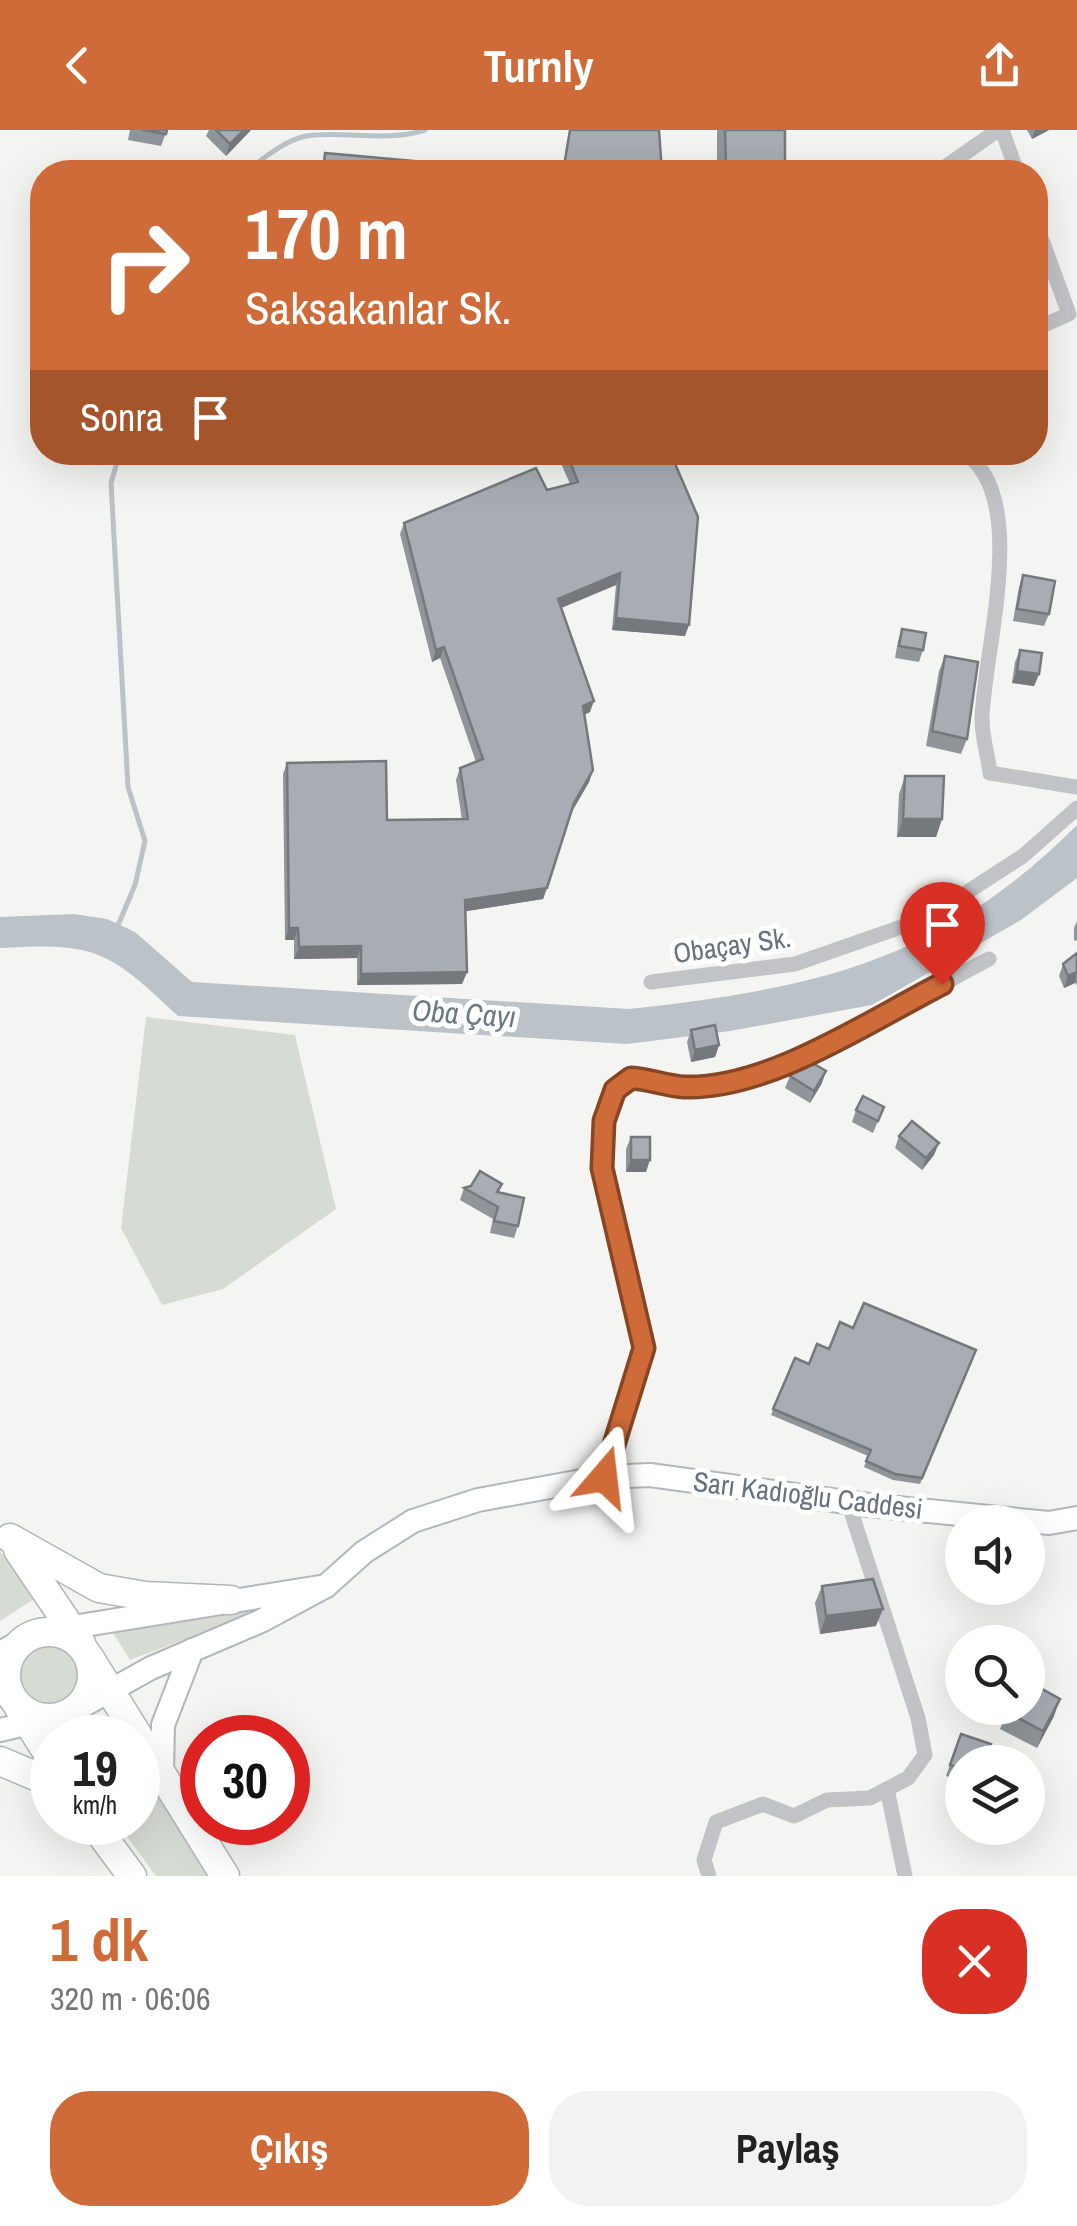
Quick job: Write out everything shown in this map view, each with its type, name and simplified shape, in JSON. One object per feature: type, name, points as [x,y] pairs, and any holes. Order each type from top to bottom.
[{"type":"highway","points":[[5,1533],[98,1588],[145,1596],[231,1600]]},
{"type":"highway","points":[[5,1533],[62,1639],[92,1682],[79,1706],[29,1703],[9,1658],[62,1639]]},
{"type":"highway","points":[[62,1639],[111,1690],[225,1876]]},
{"type":"highway","points":[[0,1761],[30,1774]]},
{"type":"highway","points":[[109,1845],[132,1876]]},
{"type":"street","points":[[956,160],[1000,130],[1012,160]]},
{"type":"street","points":[[1048,251],[1077,329]]},
{"type":"street","points":[[1048,322],[1073,310]]},
{"type":"street","points":[[980,465],[993,495],[1001,580],[982,720],[990,773],[1077,787]]},
{"type":"street","name":"Obaçay Sk.","points":[[651,982],[796,964],[927,918],[1023,856],[1077,808]]},
{"type":"street","points":[[604,1477],[644,1348],[602,1168],[604,1121],[615,1090],[631,1078],[684,1087],[743,1079],[826,1045],[989,959]]},
{"type":"street","name":"Sarı Kadıoğlu Caddesi","points":[[0,1730],[29,1703],[111,1690],[262,1621],[326,1586],[364,1552],[413,1521],[478,1500],[604,1477],[650,1475],[848,1502],[1049,1523],[1077,1518]]},
{"type":"street","points":[[709,1876],[704,1860],[716,1822],[763,1804],[794,1816],[827,1800],[870,1798],[908,1778],[926,1756],[918,1718],[848,1502]]},
{"type":"street","points":[[0,1653],[231,1600],[326,1586]]},
{"type":"street","points":[[162,1770],[163,1724],[192,1650]]},
{"type":"street","points":[[887,1790],[905,1876]]},
{"type":"shaded area","points":[[146,1017],[295,1035],[336,1209],[223,1289],[162,1305],[121,1228]]},
{"type":"shaded area","points":[[0,1551],[34,1599],[0,1621]]},
{"type":"shaded area","points":[[281,1603],[130,1660],[112,1631]]},
{"type":"shaded area","points":[[51,1645],[72,1654],[81,1675],[72,1696],[51,1705],[30,1696],[21,1675],[30,1654]]},
{"type":"shaded area","points":[[160,1797],[180,1828],[180,1845],[192,1845],[212,1876],[156,1876],[133,1845],[160,1845]]},
{"type":"water","name":"Oba Çayı","points":[[1077,825],[1077,878],[1021,920],[872,1005],[730,1031],[627,1044],[178,1016],[135,977],[100,955],[59,947],[0,948],[0,917],[74,914],[107,919],[135,932],[192,982],[629,1009],[759,991],[872,960],[924,938],[976,909]]},
{"type":"building","points":[[216,130],[244,130],[230,144]]},
{"type":"building","points":[[570,130],[659,130],[661,160],[565,160]]},
{"type":"building","points":[[725,130],[785,130],[785,160],[726,160]]},
{"type":"building","points":[[325,153],[403,160],[324,160]]},
{"type":"building","points":[[571,465],[676,465],[698,517],[689,625],[616,618],[620,573],[558,599],[594,701],[583,706],[593,770],[574,803],[547,888],[465,900],[467,972],[361,974],[361,946],[299,947],[298,928],[289,928],[287,763],[386,761],[387,820],[468,819],[460,768],[483,759],[444,647],[436,650],[404,523],[536,468],[547,490],[578,482]]},
{"type":"building","points":[[1023,575],[1055,581],[1049,614],[1017,609]]},
{"type":"building","points":[[902,629],[926,633],[923,650],[899,646]]},
{"type":"building","points":[[1020,650],[1042,653],[1039,674],[1017,671]]},
{"type":"building","points":[[945,656],[978,662],[967,739],[932,731]]},
{"type":"building","points":[[905,776],[944,776],[942,819],[903,819]]},
{"type":"building","points":[[1077,953],[1077,972],[1068,976],[1063,964]]},
{"type":"building","points":[[715,1025],[719,1045],[695,1050],[691,1030]]},
{"type":"building","points":[[804,1058],[826,1071],[814,1091],[790,1076]]},
{"type":"building","points":[[863,1096],[884,1107],[878,1121],[856,1110]]},
{"type":"building","points":[[912,1121],[939,1143],[926,1158],[899,1136]]},
{"type":"building","points":[[631,1137],[650,1137],[650,1160],[631,1160]]},
{"type":"building","points":[[480,1171],[502,1184],[497,1192],[524,1198],[518,1226],[494,1221],[498,1207],[464,1188],[471,1186]]},
{"type":"building","points":[[864,1303],[976,1350],[922,1478],[895,1474],[866,1461],[871,1450],[773,1409],[795,1358],[809,1364],[817,1344],[829,1349],[840,1322],[853,1328]]},
{"type":"building","points":[[873,1579],[883,1609],[826,1616],[822,1586]]},
{"type":"building","points":[[1045,1691],[1060,1699],[1043,1731],[1032,1725],[1045,1725]]},
{"type":"building","points":[[961,1734],[991,1744],[991,1745],[957,1745]]},
{"type":"waterway","points":[[262,160],[281,146],[306,136],[395,136],[425,130]]},
{"type":"waterway","points":[[116,465],[111,483],[128,787],[145,841],[135,885],[116,930]]},
{"type":"route","points":[[604,1477],[644,1348],[602,1168],[604,1121],[615,1090],[631,1078],[684,1087],[743,1079],[826,1045],[942,984]]}]
